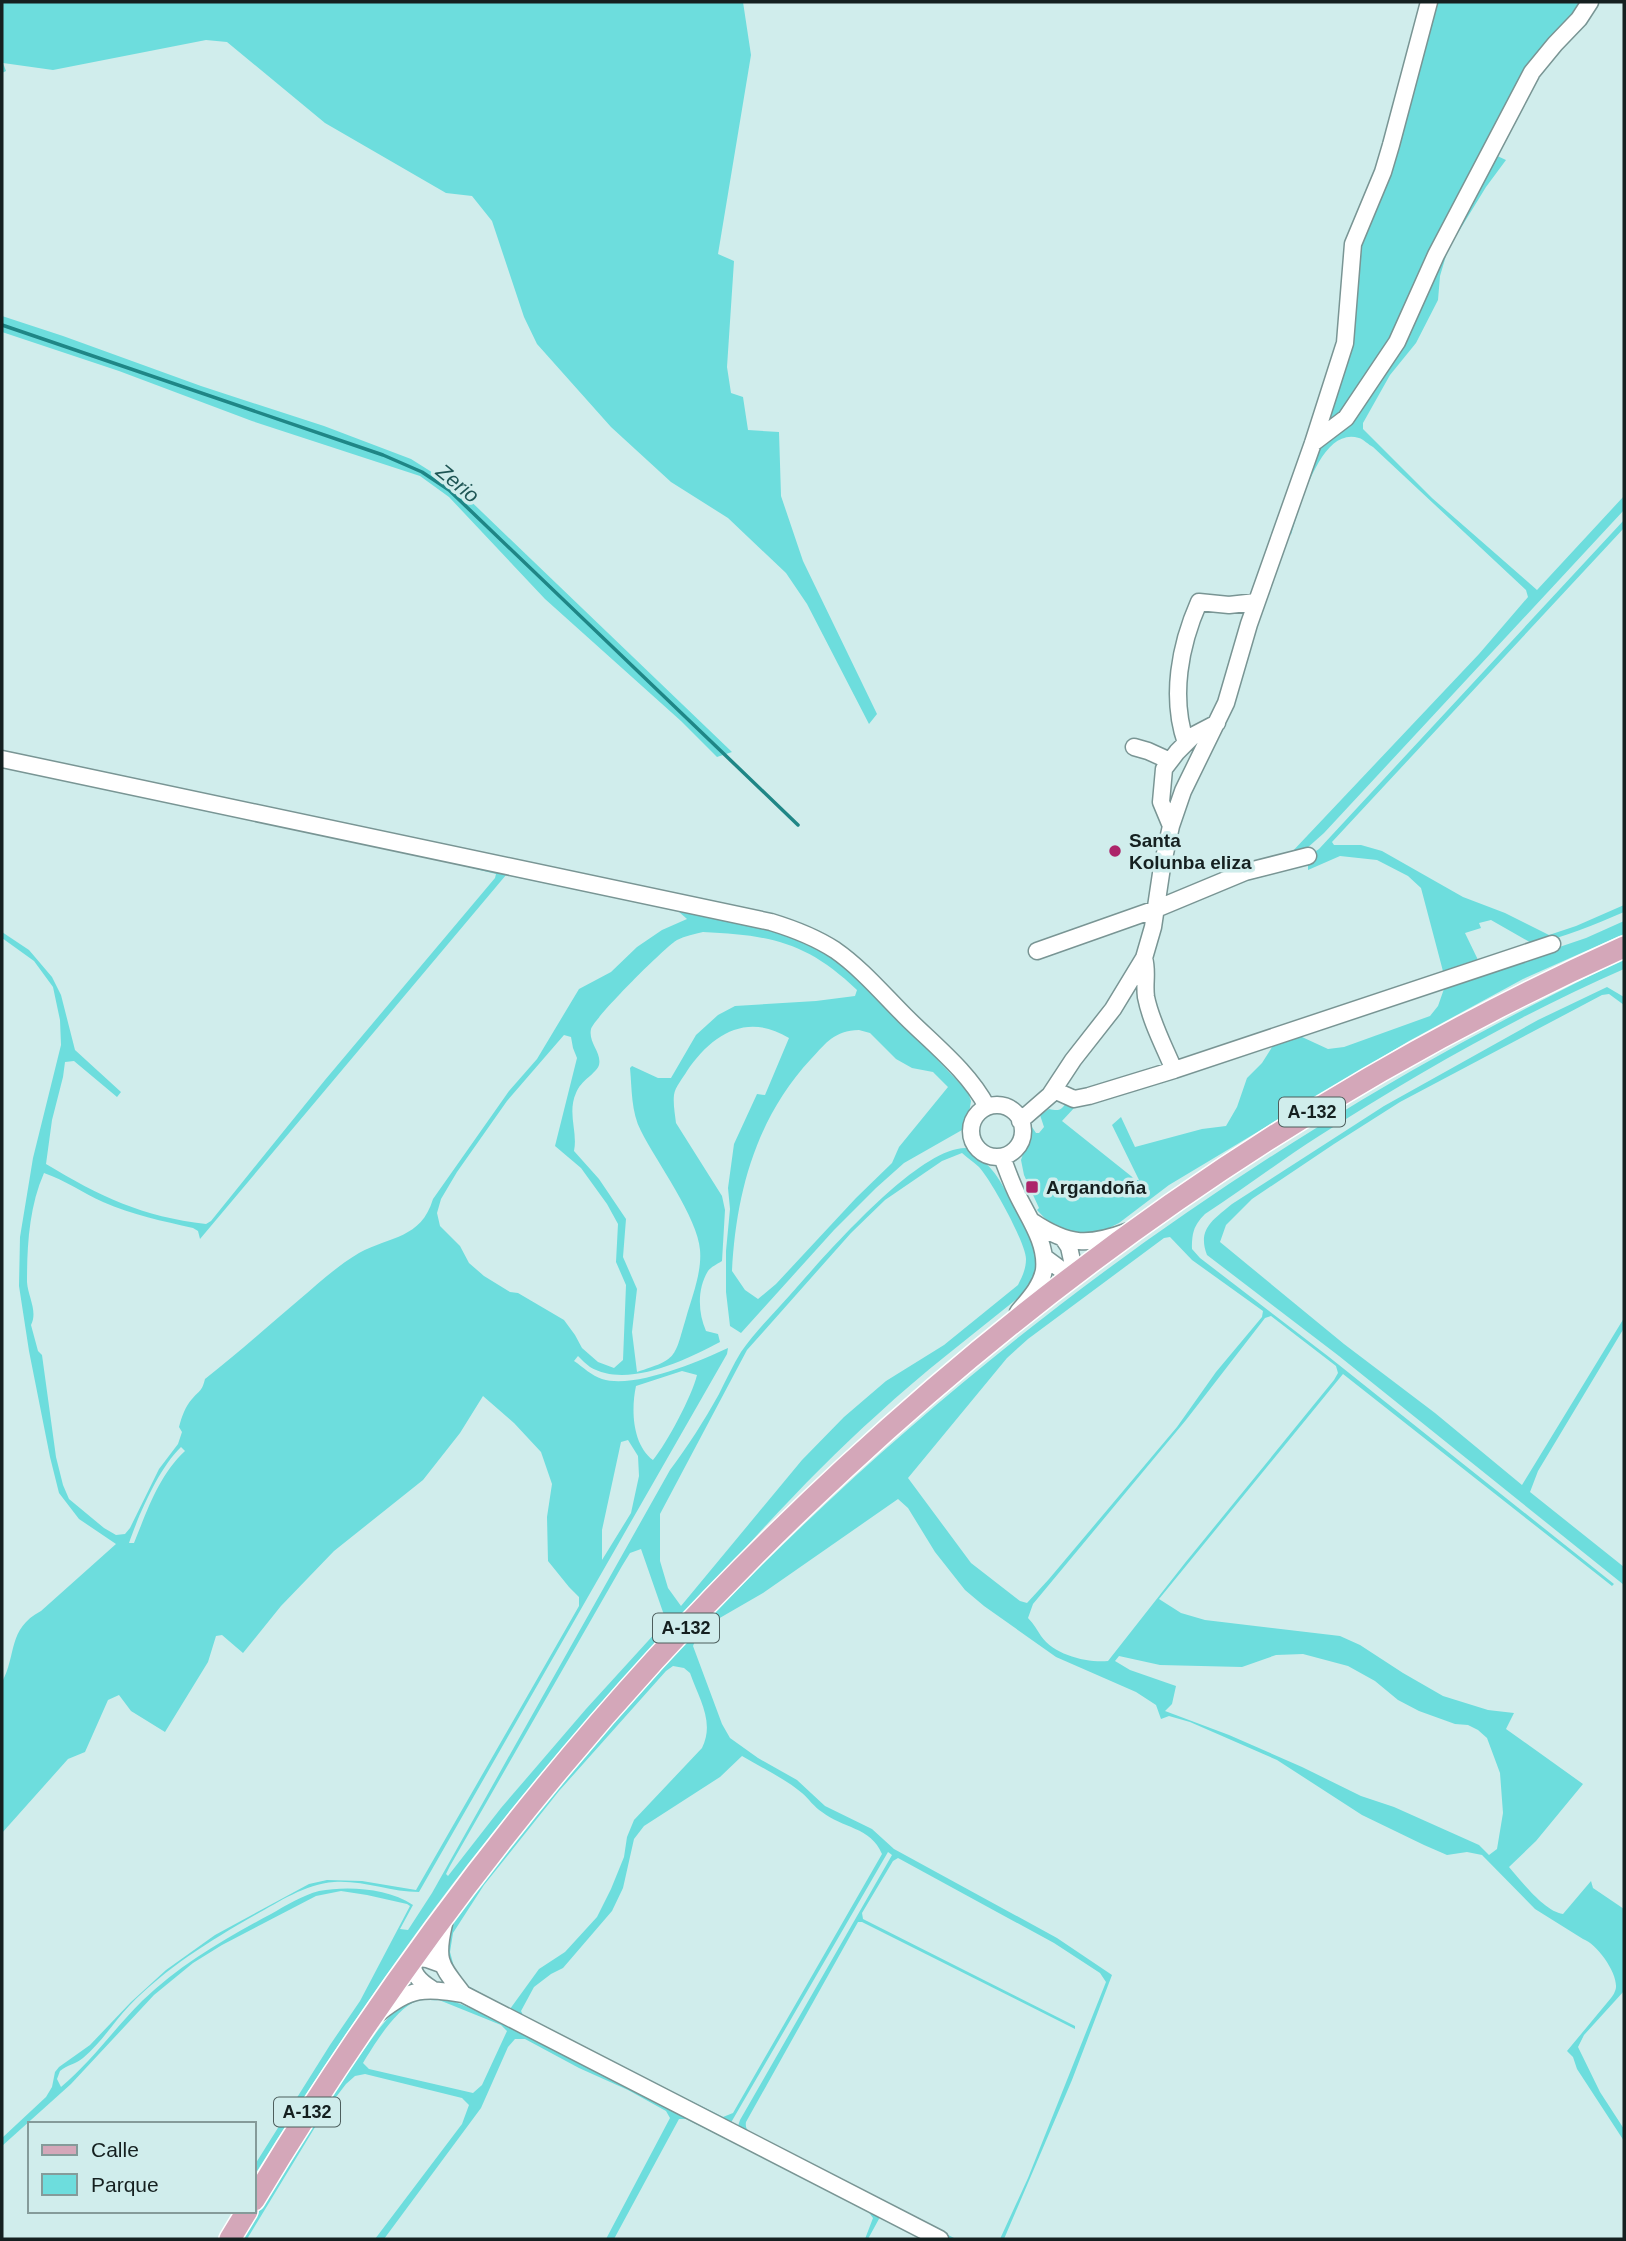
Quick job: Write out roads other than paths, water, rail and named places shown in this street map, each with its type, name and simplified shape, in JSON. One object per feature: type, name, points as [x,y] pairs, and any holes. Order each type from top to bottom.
[{"type":"main road","name":"A-132","points":[[256,2197],[309,2108],[412,1957],[537,1796],[620,1699],[707,1606],[779,1531],[883,1432],[997,1334],[1136,1228],[1256,1147],[1347,1091],[1495,1009],[1624,947]]},
{"type":"main road","points":[[230,2239],[246,2213]]},
{"type":"street","points":[[1020,1121],[1054,1090],[1073,1060],[1113,1009],[1144,958],[1171,826],[1195,765],[1226,703],[1256,602],[1313,443],[1345,342],[1353,244],[1391,145],[1429,2]]},
{"type":"street","points":[[1313,443],[1346,418],[1397,342],[1436,255],[1532,72],[1579,19],[1590,2]]},
{"type":"street","points":[[1186,743],[1180,725],[1178,687],[1184,644],[1199,601],[1229,604],[1256,602]]},
{"type":"street","points":[[1171,826],[1161,802],[1164,769],[1194,735],[1217,722]]},
{"type":"street","points":[[1133,747],[1170,761]]},
{"type":"street","points":[[2,759],[795,929],[835,950],[865,975],[975,1088],[987,1107]]},
{"type":"street","points":[[1037,951],[1156,909],[1245,872],[1308,856]]},
{"type":"street","points":[[1054,1090],[1074,1099],[1174,1070],[1552,944]]},
{"type":"street","points":[[1144,958],[1147,969],[1146,993],[1151,1014],[1174,1070]]},
{"type":"street","points":[[987,1107],[1006,1107],[1020,1121],[1021,1140],[1014,1151],[1002,1157],[986,1155],[979,1151],[971,1137],[974,1119],[987,1107]]},
{"type":"street","points":[[997,1334],[1036,1291],[1044,1272],[1044,1257],[1033,1222],[1019,1198],[1002,1157]]},
{"type":"street","points":[[1033,1222],[1056,1236],[1080,1242],[1103,1241],[1136,1228]]},
{"type":"street","points":[[1044,1257],[1063,1271],[1075,1275],[1071,1254],[1063,1238]]},
{"type":"street","points":[[441,1964],[441,1937],[447,1910]]},
{"type":"street","points":[[432,1989],[416,1977],[412,1957],[441,1964],[463,1994]]},
{"type":"street","points":[[363,2027],[400,1998],[416,1992],[432,1989],[463,1994],[940,2239]]},
{"type":"waterway","name":"Zerio","points":[[2,325],[383,455],[422,472],[449,490],[798,825]]},
{"type":"place","name":"Santa Kolunba eliza","points":[[1115,851]]},
{"type":"place","name":"Argandoña","points":[[1032,1187]]}]
